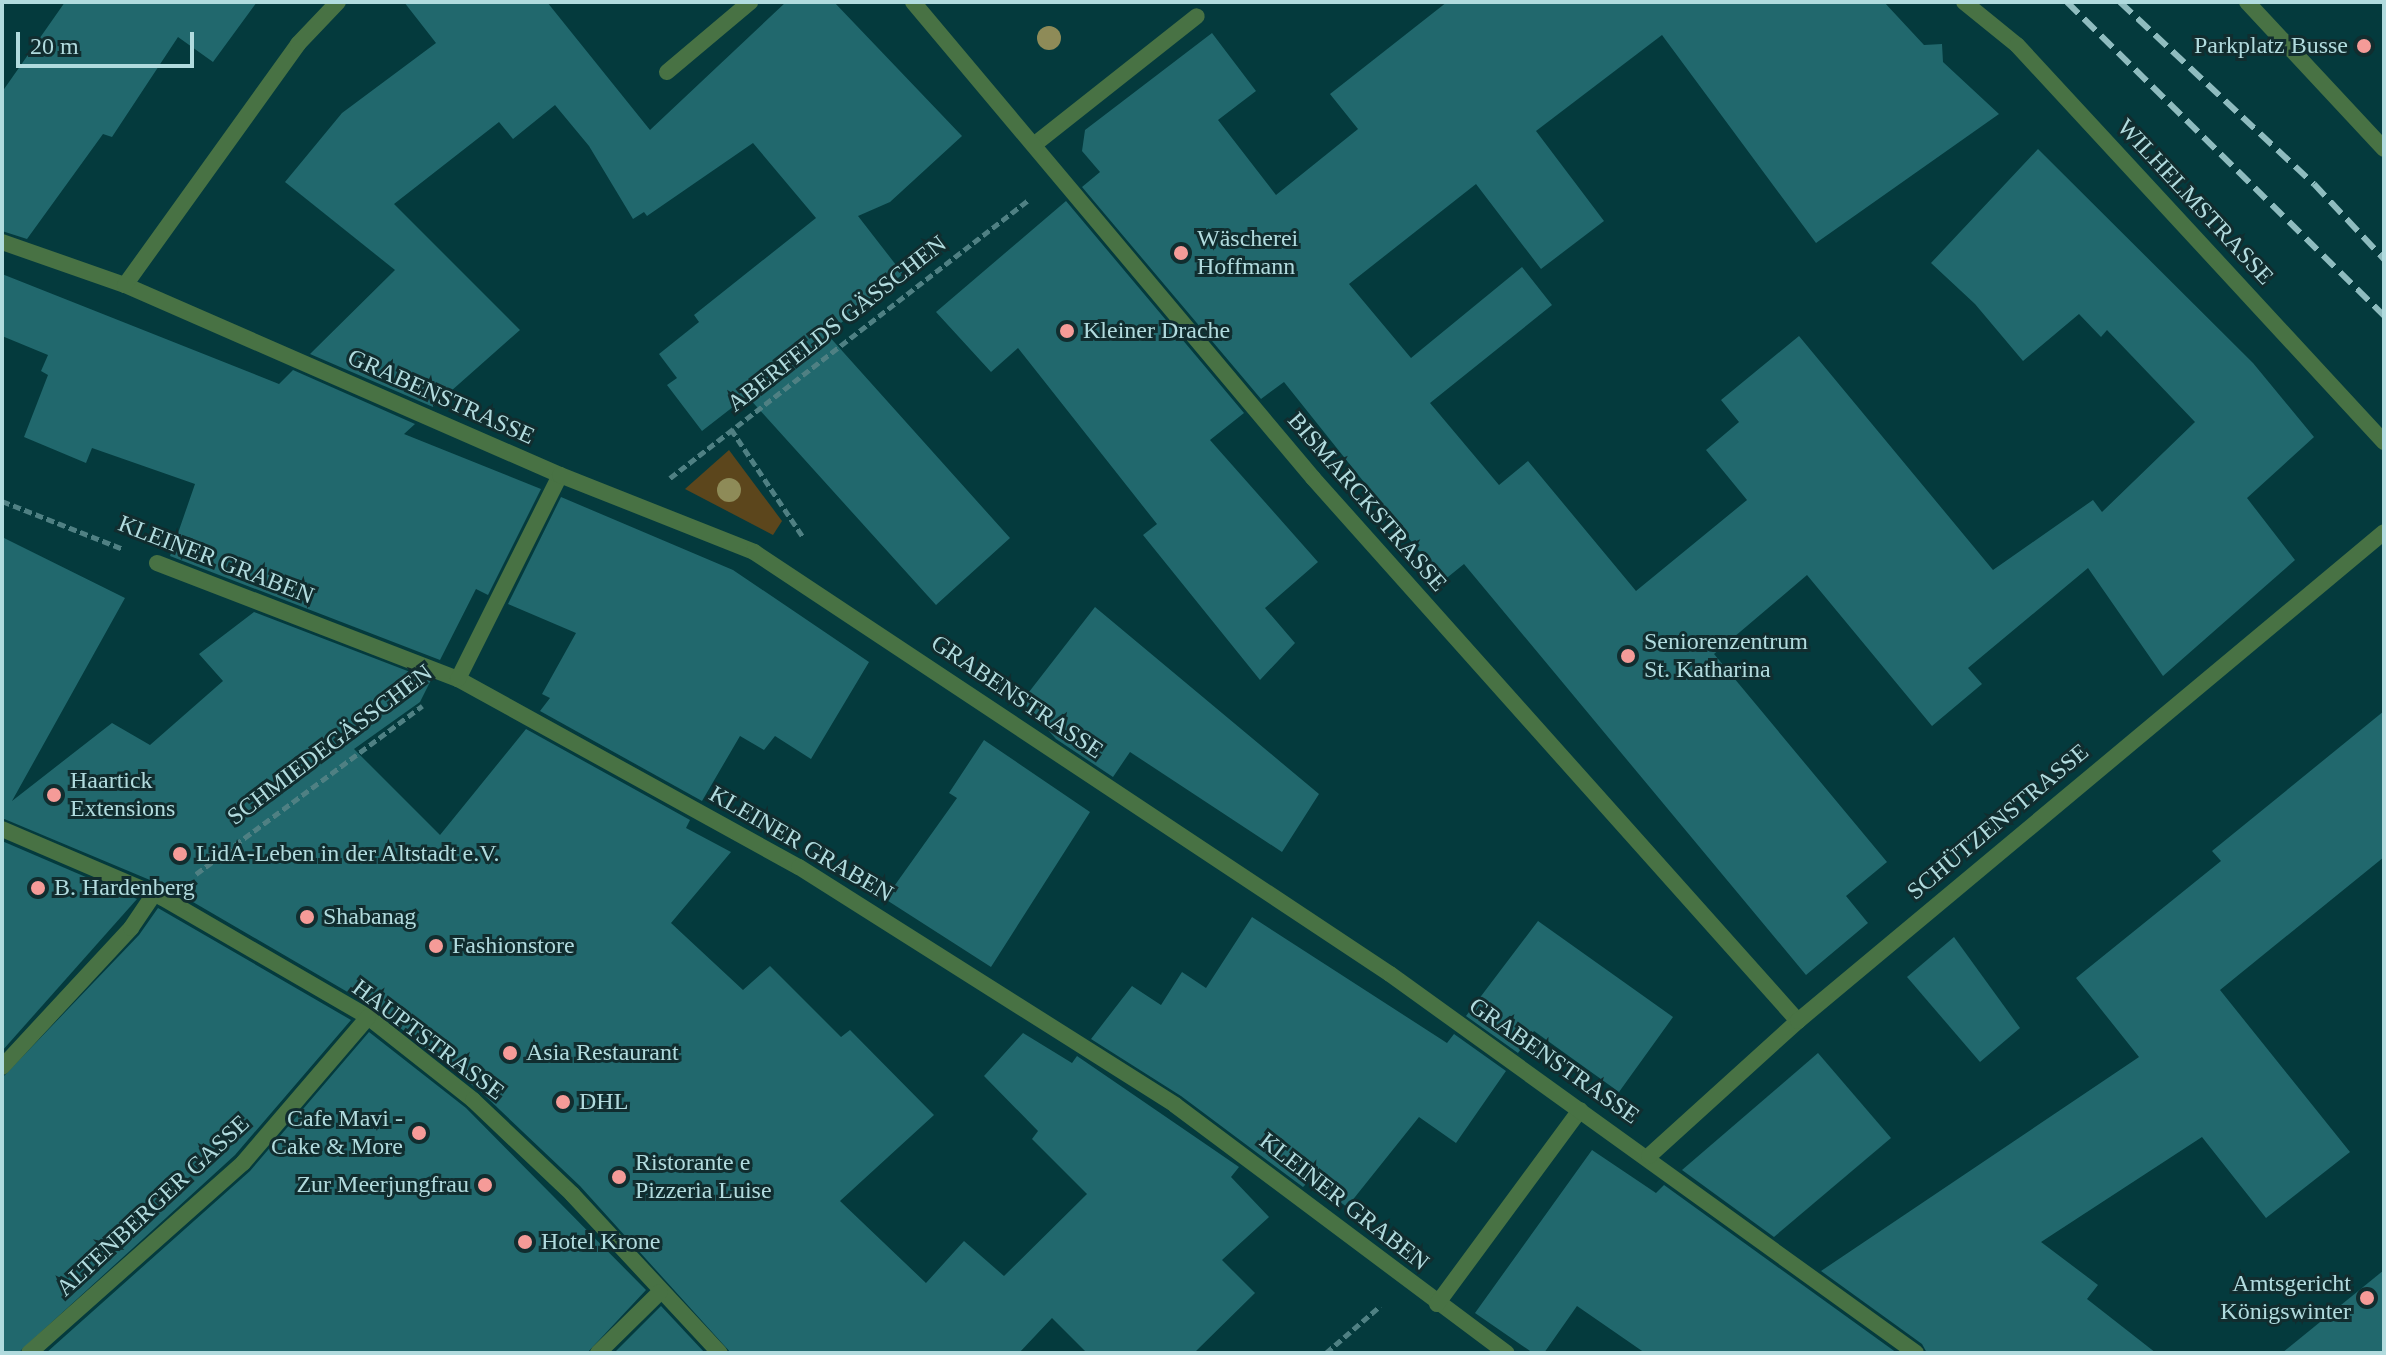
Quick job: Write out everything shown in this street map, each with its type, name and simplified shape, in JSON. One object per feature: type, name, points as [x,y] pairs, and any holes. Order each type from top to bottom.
[{"type":"street","points":[[125,285],[298,44],[338,2]]},
{"type":"street","points":[[667,72],[750,2]]},
{"type":"street","name":"BISMARCKSTRASSE","points":[[913,2],[1413,593],[1798,1021]]},
{"type":"street","name":"WILHELMSTRASSE","points":[[1964,2],[2017,45],[2384,442]]},
{"type":"street","points":[[2247,2],[2384,149]]},
{"type":"street","points":[[1035,144],[1197,16]]},
{"type":"street","name":"GRABENSTRASSE","points":[[2,242],[125,285],[560,475],[754,552],[1390,974],[1649,1156],[1916,1353]]},
{"type":"street","name":"SCHMIEDEGÄSSCHEN","points":[[458,679],[560,475]]},
{"type":"street","name":"SCHÜTZENSTRASSE","points":[[1649,1156],[1798,1021],[2384,532]]},
{"type":"street","name":"KLEINER GRABEN","points":[[157,563],[458,679],[799,867],[1040,1016],[1175,1105],[1437,1304],[1507,1353]]},
{"type":"street","name":"HAUPTSTRASSE","points":[[2,829],[158,896],[368,1017],[473,1100],[572,1194],[720,1353]]},
{"type":"street","points":[[2,1067],[158,896]]},
{"type":"street","name":"ALTENBERGER GASSE","points":[[29,1353],[243,1163],[368,1017]]},
{"type":"street","points":[[1437,1304],[1580,1110]]},
{"type":"street","points":[[598,1353],[660,1292]]},
{"type":"path","name":"ABERFELDS GÄSSCHEN","points":[[637,505],[1062,175]]},
{"type":"path","points":[[731,429],[804,532],[794,578]]},
{"type":"path","name":"KLEINER GRABEN","points":[[2,501],[157,563]]},
{"type":"path","name":"SCHMIEDEGÄSSCHEN","points":[[158,896],[458,679]]},
{"type":"path","points":[[1326,1353],[1408,1282]]},
{"type":"shaded area","points":[[729,450],[782,521],[773,535],[685,489]]},
{"type":"building","points":[[65,2],[257,2],[213,62],[178,37],[112,137],[103,134],[27,239],[2,231],[2,92]]},
{"type":"building","points":[[404,2],[547,2],[650,130],[786,2],[834,2],[962,136],[890,202],[858,216],[903,274],[827,334],[1010,538],[936,605],[747,396],[702,431],[667,385],[677,378],[659,354],[699,322],[694,315],[816,218],[753,143],[647,216],[644,212],[633,219],[589,146],[555,105],[513,139],[499,122],[394,204],[520,330],[433,407],[310,354],[395,270],[285,182],[342,113],[436,43]]},
{"type":"building","points":[[1447,2],[1884,2],[1924,45],[1942,44],[1943,62],[1999,114],[1816,243],[1662,35],[1536,131],[1604,221],[1541,269],[1476,184],[1349,284],[1411,358],[1522,267],[1552,305],[1430,403],[1499,485],[1528,461],[1636,591],[1747,500],[1706,450],[1739,422],[1721,400],[1799,336],[1993,570],[2093,500],[2102,512],[2195,422],[2107,330],[2101,337],[2079,314],[2023,361],[1975,304],[1931,263],[2038,149],[2253,363],[2314,437],[2247,498],[2295,560],[2163,676],[2088,568],[1968,668],[1982,684],[1932,726],[1807,575],[1714,654],[1887,862],[1846,896],[1868,923],[1806,975],[1464,564],[1443,581],[1284,382],[1261,399],[1082,187],[1100,172],[1082,151],[1085,130],[1212,33],[1256,91],[1218,120],[1276,195],[1358,129],[1330,94]]},
{"type":"building","points":[[1066,201],[1244,413],[1210,440],[1318,562],[1265,608],[1295,643],[1260,680],[1143,535],[1157,524],[1018,348],[991,372],[936,312]]},
{"type":"building","points":[[2,274],[279,384],[293,370],[415,424],[404,434],[541,489],[488,595],[476,589],[440,660],[170,556],[195,484],[92,448],[86,463],[24,437],[48,375],[41,371],[48,355],[2,336]]},
{"type":"building","points":[[561,497],[733,570],[869,662],[811,759],[775,736],[764,750],[740,736],[702,801],[540,711],[550,698],[542,694],[576,633],[508,604]]},
{"type":"building","points":[[2,537],[125,598],[12,801],[112,723],[150,745],[223,681],[199,654],[254,612],[431,680],[420,702],[354,749],[440,835],[526,729],[690,820],[686,828],[731,852],[671,923],[743,990],[770,966],[841,1037],[850,1030],[934,1115],[840,1201],[926,1283],[964,1241],[1004,1276],[1087,1194],[1032,1139],[1038,1131],[984,1076],[1023,1033],[1072,1063],[1077,1056],[1239,1167],[1231,1177],[1269,1217],[1222,1260],[1255,1293],[1194,1353],[1087,1353],[1052,1318],[1019,1353],[731,1353],[580,1186],[481,1092],[375,1008],[169,888],[2,818]]},
{"type":"building","points":[[1095,607],[1319,794],[1282,852],[1130,752],[1113,777],[1056,739],[1022,701]]},
{"type":"building","points":[[2384,711],[2384,857],[2220,990],[2350,1152],[2266,1218],[2202,1137],[2041,1242],[2098,1285],[2087,1299],[2156,1353],[1927,1353],[1922,1344],[1821,1271],[2139,1057],[2076,978],[2221,861],[2212,851]]},
{"type":"building","points":[[984,740],[1090,812],[991,967],[885,899],[957,798],[949,793]]},
{"type":"building","points":[[2,841],[137,899],[2,1051]]},
{"type":"building","points":[[158,908],[351,1020],[235,1155],[18,1353],[2,1353],[2,1078],[139,935]]},
{"type":"building","points":[[1252,917],[1447,1043],[1454,1034],[1506,1071],[1456,1143],[1419,1117],[1347,1207],[1310,1180],[1303,1187],[1181,1096],[1091,1039],[1132,986],[1161,1005],[1182,972],[1206,988]]},
{"type":"building","points":[[1538,921],[1673,1017],[1619,1092],[1534,1031],[1518,1053],[1466,1016]]},
{"type":"building","points":[[1954,937],[2020,1028],[1980,1062],[1907,977]]},
{"type":"building","points":[[369,1032],[466,1108],[646,1290],[587,1353],[46,1353],[250,1171]]},
{"type":"building","points":[[1818,1053],[1891,1138],[1774,1237],[1682,1170]]},
{"type":"building","points":[[1592,1150],[1656,1193],[1664,1185],[1897,1353],[1645,1353],[1577,1306],[1544,1353],[1533,1353],[1475,1313]]},
{"type":"building","name":"Amtsgericht Königswinter","points":[[2384,1270],[2384,1353],[2282,1353]]},
{"type":"building","points":[[661,1306],[705,1353],[614,1353]]},
{"type":"railway","points":[[2067,2],[2384,316]]},
{"type":"railway","points":[[2120,2],[2314,184],[2384,259]]},
{"type":"place","name":"Parkplatz Busse","points":[[2364,46]]},
{"type":"place","name":"Wäscherei Hoffmann","points":[[1181,253]]},
{"type":"place","name":"Kleiner Drache","points":[[1067,331]]},
{"type":"place","name":"Seniorenzentrum St. Katharina","points":[[1628,656]]},
{"type":"place","name":"Haartick Extensions","points":[[54,795]]},
{"type":"place","name":"LidA-Leben in der Altstadt e.V.","points":[[180,854]]},
{"type":"place","name":"B. Hardenberg","points":[[38,888]]},
{"type":"place","name":"Shabanag","points":[[307,917]]},
{"type":"place","name":"Fashionstore","points":[[436,946]]},
{"type":"place","name":"Asia Restaurant","points":[[510,1053]]},
{"type":"place","name":"DHL","points":[[563,1102]]},
{"type":"place","name":"Cafe Mavi - Cake & More","points":[[419,1133]]},
{"type":"place","name":"Ristorante e Pizzeria Luise","points":[[619,1177]]},
{"type":"place","name":"Zur Meerjungfrau","points":[[485,1185]]},
{"type":"place","name":"Hotel Krone","points":[[525,1242]]},
{"type":"place","name":"Amtsgericht Königswinter","points":[[2367,1298]]}]
